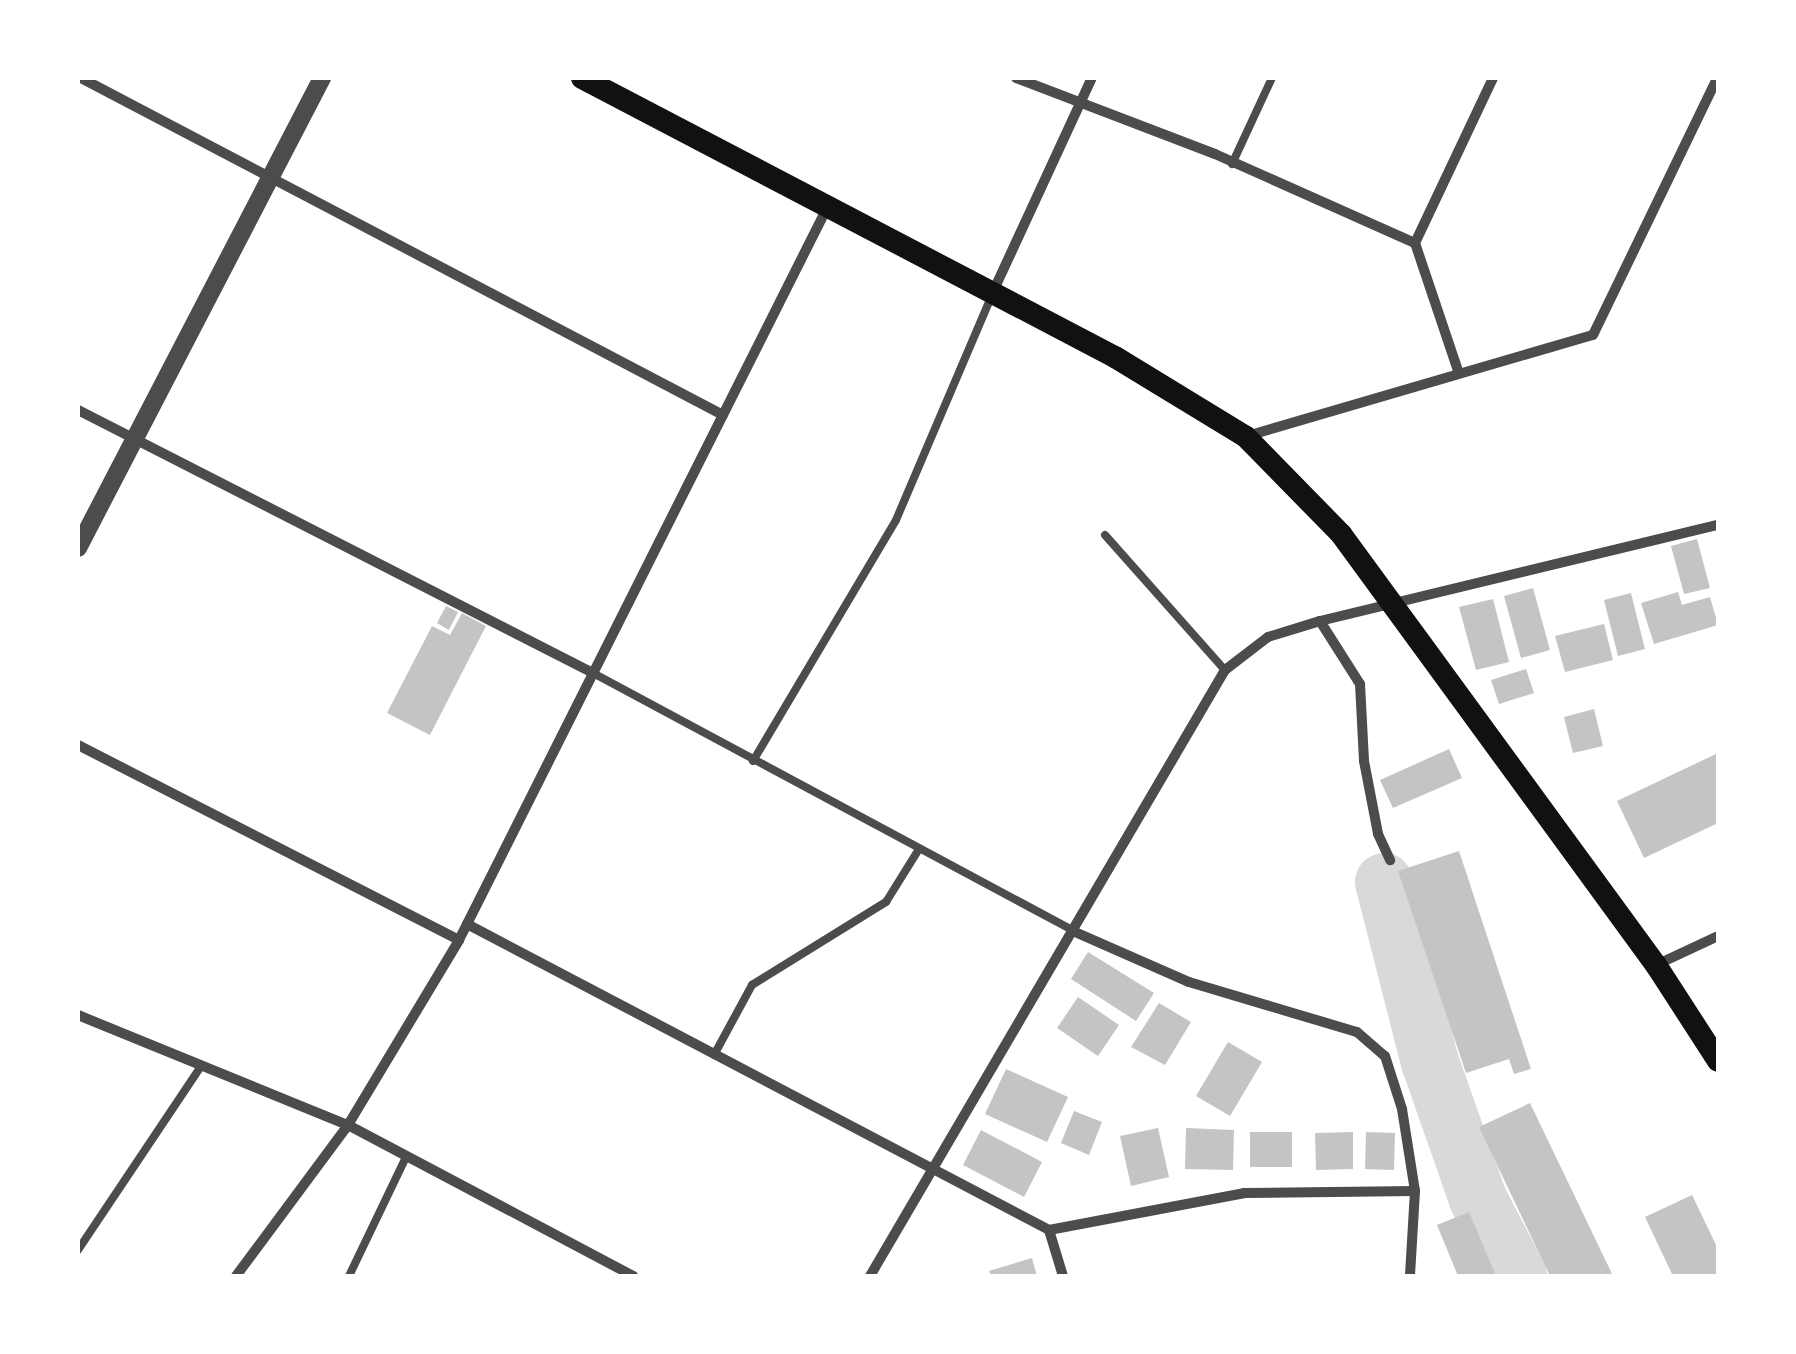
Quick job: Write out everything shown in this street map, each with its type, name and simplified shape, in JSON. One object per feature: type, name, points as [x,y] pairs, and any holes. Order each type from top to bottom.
[{"type":"main road","points":[[582,78],[1115,357],[1246,436],[1341,534],[1656,964],[1718,1061]]},
{"type":"street","points":[[80,78],[723,415]]},
{"type":"street","points":[[78,548],[322,78]]},
{"type":"street","points":[[1016,78],[1232,164],[1415,244]]},
{"type":"street","points":[[992,294],[1092,78]]},
{"type":"street","points":[[1458,371],[1415,244],[1494,78]]},
{"type":"street","points":[[1246,436],[1592,335],[1718,78]]},
{"type":"street","points":[[236,1276],[348,1125],[459,940],[828,207]]},
{"type":"street","points":[[78,410],[593,673]]},
{"type":"street","points":[[870,1276],[1075,932],[1224,670],[1268,637],[1320,621],[1393,608],[1718,525]]},
{"type":"street","points":[[1320,621],[1360,684],[1364,761],[1378,834],[1390,860]]},
{"type":"street","points":[[78,746],[459,940]]},
{"type":"street","points":[[467,924],[1049,1230],[1244,1193],[1415,1192]]},
{"type":"street","points":[[1075,932],[1189,982],[1357,1032],[1385,1056],[1402,1108],[1415,1192],[1410,1276]]},
{"type":"street","points":[[1656,964],[1718,936]]},
{"type":"street","points":[[78,1016],[348,1125],[632,1276]]},
{"type":"street","points":[[1049,1230],[1063,1276]]},
{"type":"lane","points":[[1232,164],[1272,78]]},
{"type":"lane","points":[[752,761],[896,520],[992,294]]},
{"type":"lane","points":[[1104,535],[1224,670]]},
{"type":"lane","points":[[593,673],[1075,932]]},
{"type":"lane","points":[[714,1055],[752,985],[886,902],[918,849]]},
{"type":"lane","points":[[78,1250],[200,1068]]},
{"type":"lane","points":[[349,1276],[406,1157]]},
{"type":"building","points":[[1697,539],[1710,588],[1684,594],[1671,546]]},
{"type":"building","points":[[1533,588],[1550,650],[1521,658],[1504,596]]},
{"type":"building","points":[[1678,592],[1682,605],[1710,597],[1718,625],[1654,644],[1641,603]]},
{"type":"building","points":[[1631,593],[1645,649],[1618,656],[1604,600]]},
{"type":"building","points":[[1493,599],[1509,662],[1476,670],[1459,607]]},
{"type":"building","points":[[446,606],[458,612],[449,630],[437,623]]},
{"type":"building","points":[[462,613],[486,626],[430,735],[387,713],[432,626],[450,635]]},
{"type":"building","points":[[1604,624],[1613,660],[1565,672],[1555,636]]},
{"type":"building","points":[[1526,669],[1534,693],[1499,704],[1491,680]]},
{"type":"building","points":[[1594,709],[1603,746],[1573,753],[1564,717]]},
{"type":"building","points":[[1449,749],[1462,778],[1393,808],[1380,780]]},
{"type":"building","points":[[1718,753],[1718,823],[1644,858],[1617,801]]},
{"type":"building","points":[[1459,851],[1531,1069],[1514,1074],[1509,1059],[1466,1073],[1398,871]]},
{"type":"building","points":[[1088,952],[1154,993],[1136,1021],[1071,979]]},
{"type":"building","points":[[1078,997],[1119,1025],[1098,1056],[1057,1028]]},
{"type":"building","points":[[1159,1003],[1191,1022],[1165,1065],[1131,1047]]},
{"type":"building","points":[[1228,1042],[1262,1062],[1230,1116],[1196,1096]]},
{"type":"building","points":[[1006,1069],[1068,1097],[1047,1142],[985,1114]]},
{"type":"building","points":[[1530,1103],[1613,1276],[1550,1276],[1479,1127]]},
{"type":"building","points":[[1074,1111],[1102,1122],[1089,1155],[1061,1143]]},
{"type":"building","points":[[1158,1128],[1169,1177],[1131,1186],[1120,1136]]},
{"type":"building","points":[[1186,1128],[1234,1130],[1233,1170],[1185,1169]]},
{"type":"building","points":[[981,1130],[1042,1162],[1024,1197],[963,1165]]},
{"type":"building","points":[[1250,1132],[1292,1132],[1292,1167],[1250,1167]]},
{"type":"building","points":[[1353,1132],[1353,1169],[1316,1170],[1315,1133]]},
{"type":"building","points":[[1366,1132],[1395,1133],[1394,1170],[1365,1169]]},
{"type":"building","points":[[1692,1195],[1718,1249],[1718,1276],[1673,1276],[1645,1217]]},
{"type":"building","points":[[1469,1212],[1496,1276],[1458,1276],[1437,1225]]},
{"type":"building","points":[[1032,1258],[1037,1276],[991,1276],[989,1271]]},
{"type":"waterway","points":[[1384,882],[1430,1062],[1478,1199],[1518,1276]]}]
